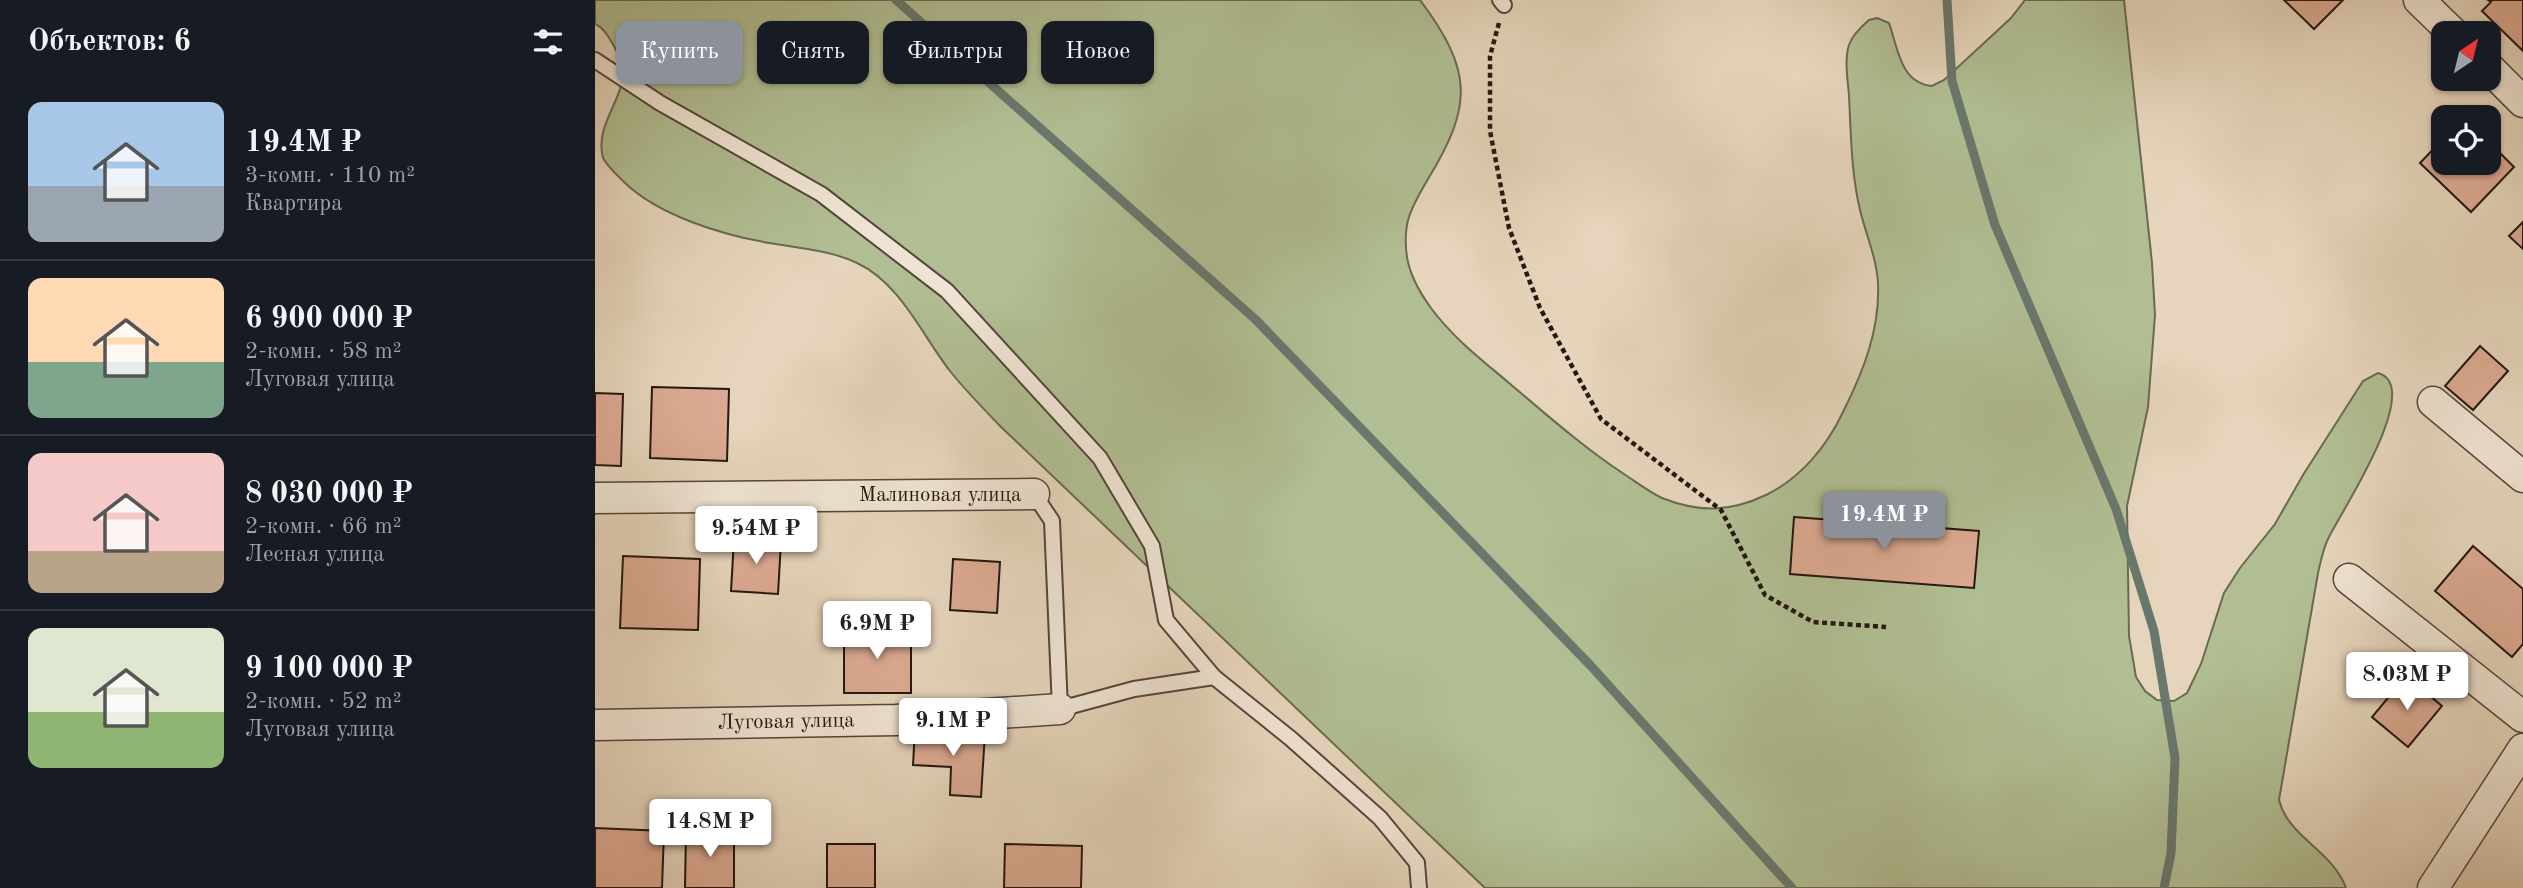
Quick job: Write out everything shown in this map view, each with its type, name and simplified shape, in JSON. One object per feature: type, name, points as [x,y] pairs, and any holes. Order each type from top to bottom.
[{"type":"street","points":[[2419,0],[2441,21]]},
{"type":"street","points":[[2501,80],[2523,102]]},
{"type":"street","points":[[2433,402],[2523,477]]},
{"type":"street","name":"Малиновая улица","points":[[595,498],[1034,494]]},
{"type":"street","points":[[2349,579],[2523,717]]},
{"type":"street","name":"Луговая улица","points":[[595,725],[896,720],[1060,709]]},
{"type":"street","points":[[2433,888],[2523,749]]},
{"type":"lane","points":[[595,60],[660,103],[821,194],[947,291],[1100,458],[1152,545],[1166,620],[1214,677],[1290,738],[1380,818],[1417,863],[1419,888]]},
{"type":"lane","points":[[1034,494],[1052,521],[1060,709],[1134,689],[1214,677]]},
{"type":"path","points":[[1502,2],[1490,56],[1490,131],[1509,228],[1540,308],[1601,419],[1721,510],[1765,595],[1813,622],[1886,627]]},
{"type":"green space","points":[[595,0],[1420,0],[1450,48],[1458,68],[1461,88],[1453,130],[1417,199],[1407,225],[1407,257],[1419,290],[1440,319],[1468,348],[1594,453],[1662,498],[1689,506],[1715,508],[1740,505],[1766,495],[1791,480],[1812,460],[1837,425],[1869,350],[1876,318],[1878,284],[1857,196],[1853,167],[1847,64],[1849,45],[1855,35],[1869,20],[1877,18],[1889,23],[1898,53],[1907,71],[1921,83],[1932,86],[1944,80],[2011,18],[2025,0],[2124,0],[2152,263],[2155,315],[2148,407],[2127,506],[2129,636],[2136,677],[2145,691],[2157,700],[2174,701],[2187,693],[2201,664],[2224,593],[2240,568],[2275,524],[2363,381],[2378,373],[2390,383],[2392,401],[2376,450],[2322,555],[2279,800],[2291,824],[2331,864],[2346,888],[1485,888],[1000,426],[950,371],[909,311],[886,283],[857,263],[836,255],[751,239],[712,229],[673,214],[638,194],[607,165],[601,147],[602,136],[622,84],[743,84],[743,21],[616,21],[616,51],[604,31],[595,24]]},
{"type":"building","points":[[2284,0],[2343,0],[2314,29]]},
{"type":"building","points":[[2488,0],[2523,0],[2523,51],[2501,30],[2501,21],[2492,21],[2482,11],[2491,2]]},
{"type":"building","points":[[2431,152],[2431,174],[2420,163]]},
{"type":"building","points":[[2501,154],[2514,167],[2471,212],[2432,175],[2501,175]]},
{"type":"building","points":[[2523,222],[2523,249],[2509,236]]},
{"type":"building","points":[[2480,346],[2508,371],[2473,410],[2445,386]]},
{"type":"building","points":[[652,387],[729,389],[727,461],[650,458]]},
{"type":"building","points":[[595,393],[623,394],[621,466],[595,465]]},
{"type":"building","points":[[1794,517],[1979,531],[1974,588],[1790,574]]},
{"type":"building","points":[[734,539],[781,542],[778,594],[731,591]]},
{"type":"building","points":[[2473,546],[2523,589],[2523,644],[2512,657],[2435,591]]},
{"type":"building","points":[[623,556],[700,559],[698,630],[620,628]]},
{"type":"building","points":[[953,559],[1000,562],[997,613],[950,610]]},
{"type":"building","points":[[844,628],[911,628],[911,693],[844,693]]},
{"type":"building","points":[[2406,676],[2442,706],[2408,747],[2372,717]]},
{"type":"building","points":[[915,729],[985,733],[981,797],[950,795],[951,767],[913,765]]},
{"type":"building","points":[[595,828],[664,831],[662,888],[595,888]]},
{"type":"building","points":[[686,830],[734,830],[734,888],[685,888]]},
{"type":"building","points":[[827,844],[875,844],[875,888],[827,888]]},
{"type":"building","points":[[1005,844],[1082,846],[1081,888],[1004,888]]},
{"type":"waterway","points":[[896,0],[1255,319],[1591,666],[1792,888]]},
{"type":"waterway","points":[[1947,0],[1952,81],[1995,225],[2116,509],[2154,631],[2175,758],[2171,853],[2164,888]]}]
